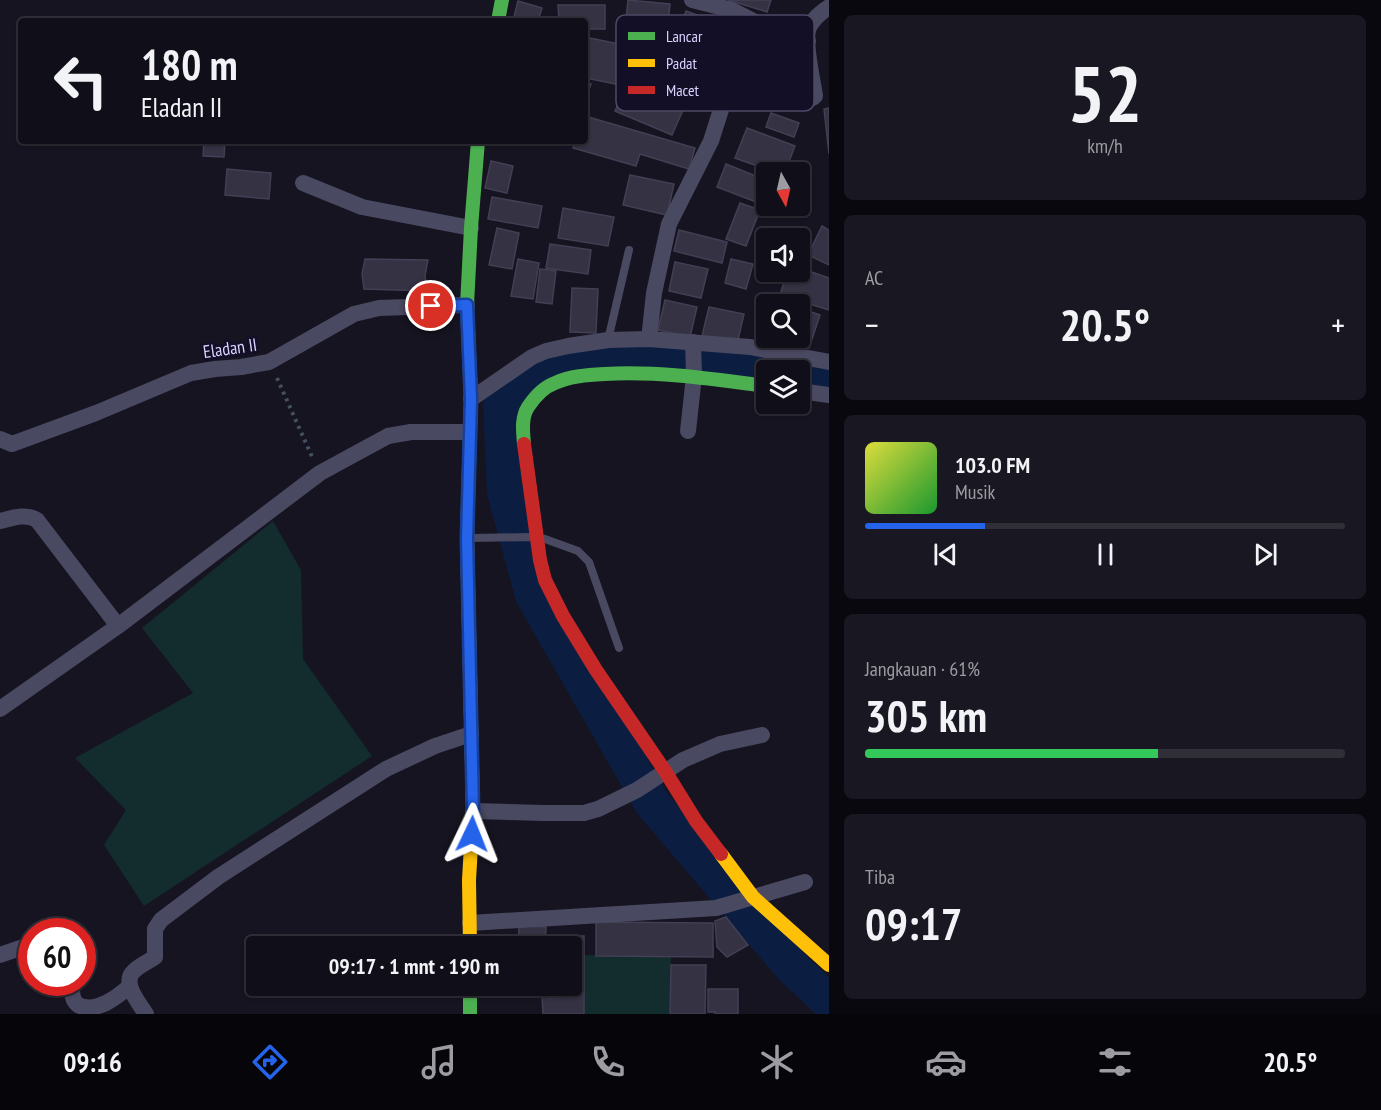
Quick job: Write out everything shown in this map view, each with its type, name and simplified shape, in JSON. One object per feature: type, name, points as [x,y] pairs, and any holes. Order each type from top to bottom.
[{"type":"street","points":[[499,18],[502,0]]},
{"type":"street","points":[[692,0],[732,10],[742,15]]},
{"type":"street","points":[[814,20],[829,7]]},
{"type":"street","points":[[649,339],[654,293],[669,224],[711,141],[721,111]]},
{"type":"street","points":[[470,936],[473,811],[467,538],[471,399],[467,305],[478,144]]},
{"type":"street","points":[[303,183],[362,207],[471,228]]},
{"type":"street","name":"Eladan II","points":[[0,439],[12,444],[96,413],[191,373],[241,368],[269,362],[354,314],[379,308],[467,305]]},
{"type":"street","points":[[471,399],[532,357],[568,346],[608,340],[649,339],[694,362],[756,383]]},
{"type":"street","points":[[829,362],[750,347],[694,362],[629,373],[569,378],[554,383],[534,399],[527,408],[523,428],[535,528],[534,538],[545,580],[563,616],[662,773],[750,897],[829,964]]},
{"type":"street","points":[[688,431],[694,362]]},
{"type":"street","points":[[810,392],[829,395]]},
{"type":"street","points":[[0,709],[118,626],[320,473],[388,436],[411,432],[469,432]]},
{"type":"street","points":[[0,520],[22,516],[33,517],[37,520],[118,626]]},
{"type":"street","points":[[146,1014],[133,993],[130,979],[133,972],[155,957],[155,929],[161,920],[218,877],[386,769],[435,746],[471,734]]},
{"type":"street","points":[[473,811],[584,813],[598,809],[637,790],[683,760],[720,744],[762,735]]},
{"type":"street","points":[[470,923],[716,908],[805,882]]},
{"type":"street","points":[[0,955],[18,949]]},
{"type":"street","points":[[72,996],[75,1002],[88,1010],[101,1007],[130,986]]},
{"type":"street","points":[[470,996],[470,1014]]},
{"type":"lane","points":[[608,340],[629,250]]},
{"type":"lane","points":[[467,538],[545,539],[578,551],[589,562],[619,648]]},
{"type":"path","points":[[269,362],[320,473]]},
{"type":"green space","points":[[273,521],[301,570],[303,659],[372,756],[144,906],[104,845],[126,810],[75,758],[193,693],[142,628]]},
{"type":"green space","points":[[584,955],[671,956],[670,1014],[584,1014]]},
{"type":"building","points":[[628,0],[670,4],[669,15],[626,15]]},
{"type":"building","points":[[728,0],[771,0],[767,12]]},
{"type":"building","points":[[518,1],[542,8],[539,18],[514,18]]},
{"type":"building","points":[[558,5],[605,5],[605,29],[588,29],[588,18],[559,18]]},
{"type":"building","points":[[686,11],[697,15],[685,15]]},
{"type":"building","points":[[588,38],[616,43],[616,84],[588,79]]},
{"type":"building","points":[[829,108],[829,154],[824,109]]},
{"type":"building","points":[[616,109],[616,111],[683,111],[672,135],[615,111]]},
{"type":"building","points":[[771,113],[799,123],[794,137],[766,127]]},
{"type":"building","points":[[588,117],[695,148],[689,169],[640,154],[636,166],[573,148],[574,144],[588,144]]},
{"type":"building","points":[[747,128],[795,146],[789,162],[756,162],[756,166],[735,158]]},
{"type":"building","points":[[204,144],[225,144],[224,157],[203,156]]},
{"type":"building","points":[[491,161],[513,166],[507,193],[485,188]]},
{"type":"building","points":[[726,164],[756,176],[756,202],[717,187]]},
{"type":"building","points":[[227,169],[271,173],[269,199],[225,195]]},
{"type":"building","points":[[630,175],[674,184],[667,215],[623,205]]},
{"type":"building","points":[[492,197],[542,206],[538,228],[488,219]]},
{"type":"building","points":[[740,203],[756,209],[758,216],[746,246],[726,239]]},
{"type":"building","points":[[563,208],[614,217],[608,246],[558,238]]},
{"type":"building","points":[[822,226],[829,230],[829,265],[810,256],[810,251]]},
{"type":"building","points":[[497,228],[519,233],[512,269],[489,265]]},
{"type":"building","points":[[679,230],[727,242],[722,263],[674,251]]},
{"type":"building","points":[[550,244],[591,250],[588,274],[546,268]]},
{"type":"building","points":[[365,259],[428,260],[425,275],[427,291],[364,289],[362,274]]},
{"type":"building","points":[[518,259],[539,263],[533,299],[511,296]]},
{"type":"building","points":[[731,259],[753,264],[746,289],[725,283]]},
{"type":"building","points":[[675,262],[708,269],[701,298],[669,291]]},
{"type":"building","points":[[540,269],[556,271],[552,304],[536,302]]},
{"type":"building","points":[[810,271],[829,278],[829,310],[810,304],[810,294],[780,294],[784,282],[810,282]]},
{"type":"building","points":[[572,288],[598,289],[596,333],[570,332]]},
{"type":"building","points":[[665,300],[697,307],[690,337],[658,330]]},
{"type":"building","points":[[709,307],[744,314],[737,344],[702,336]]},
{"type":"building","points":[[810,312],[820,315],[810,345]]},
{"type":"building","points":[[726,917],[748,945],[727,957],[717,947],[715,921]]},
{"type":"building","points":[[596,922],[713,923],[713,957],[596,956]]},
{"type":"building","points":[[519,926],[546,927],[546,936],[518,936]]},
{"type":"building","points":[[582,936],[584,936],[584,1014],[543,1014],[542,997],[552,998],[552,996],[582,996]]},
{"type":"building","points":[[671,965],[706,965],[705,1014],[670,1014]]},
{"type":"building","points":[[708,989],[738,989],[738,1014],[708,1012]]},
{"type":"waterway","points":[[756,367],[637,351],[529,375],[501,404],[505,492],[533,595],[652,803],[791,966],[829,1002]]},
{"type":"waterway","points":[[810,377],[829,381]]},
{"type":"traffic: fast","points":[[499,18],[502,0]]},
{"type":"traffic: fast","points":[[467,537],[471,399],[467,305],[478,144]]},
{"type":"traffic: fast","points":[[524,444],[523,420],[528,407],[547,387],[567,379],[625,373],[685,376],[756,385]]},
{"type":"traffic: fast","points":[[470,996],[470,1014]]},
{"type":"traffic: slow","points":[[467,537],[473,811],[469,880],[470,936]]},
{"type":"traffic: slow","points":[[721,854],[753,897],[829,965]]},
{"type":"traffic: jam","points":[[524,444],[540,560],[545,580],[563,616],[596,670],[696,821],[721,854]]},
{"type":"route","points":[[431,306],[467,305],[471,399],[467,538],[472,834]]}]
